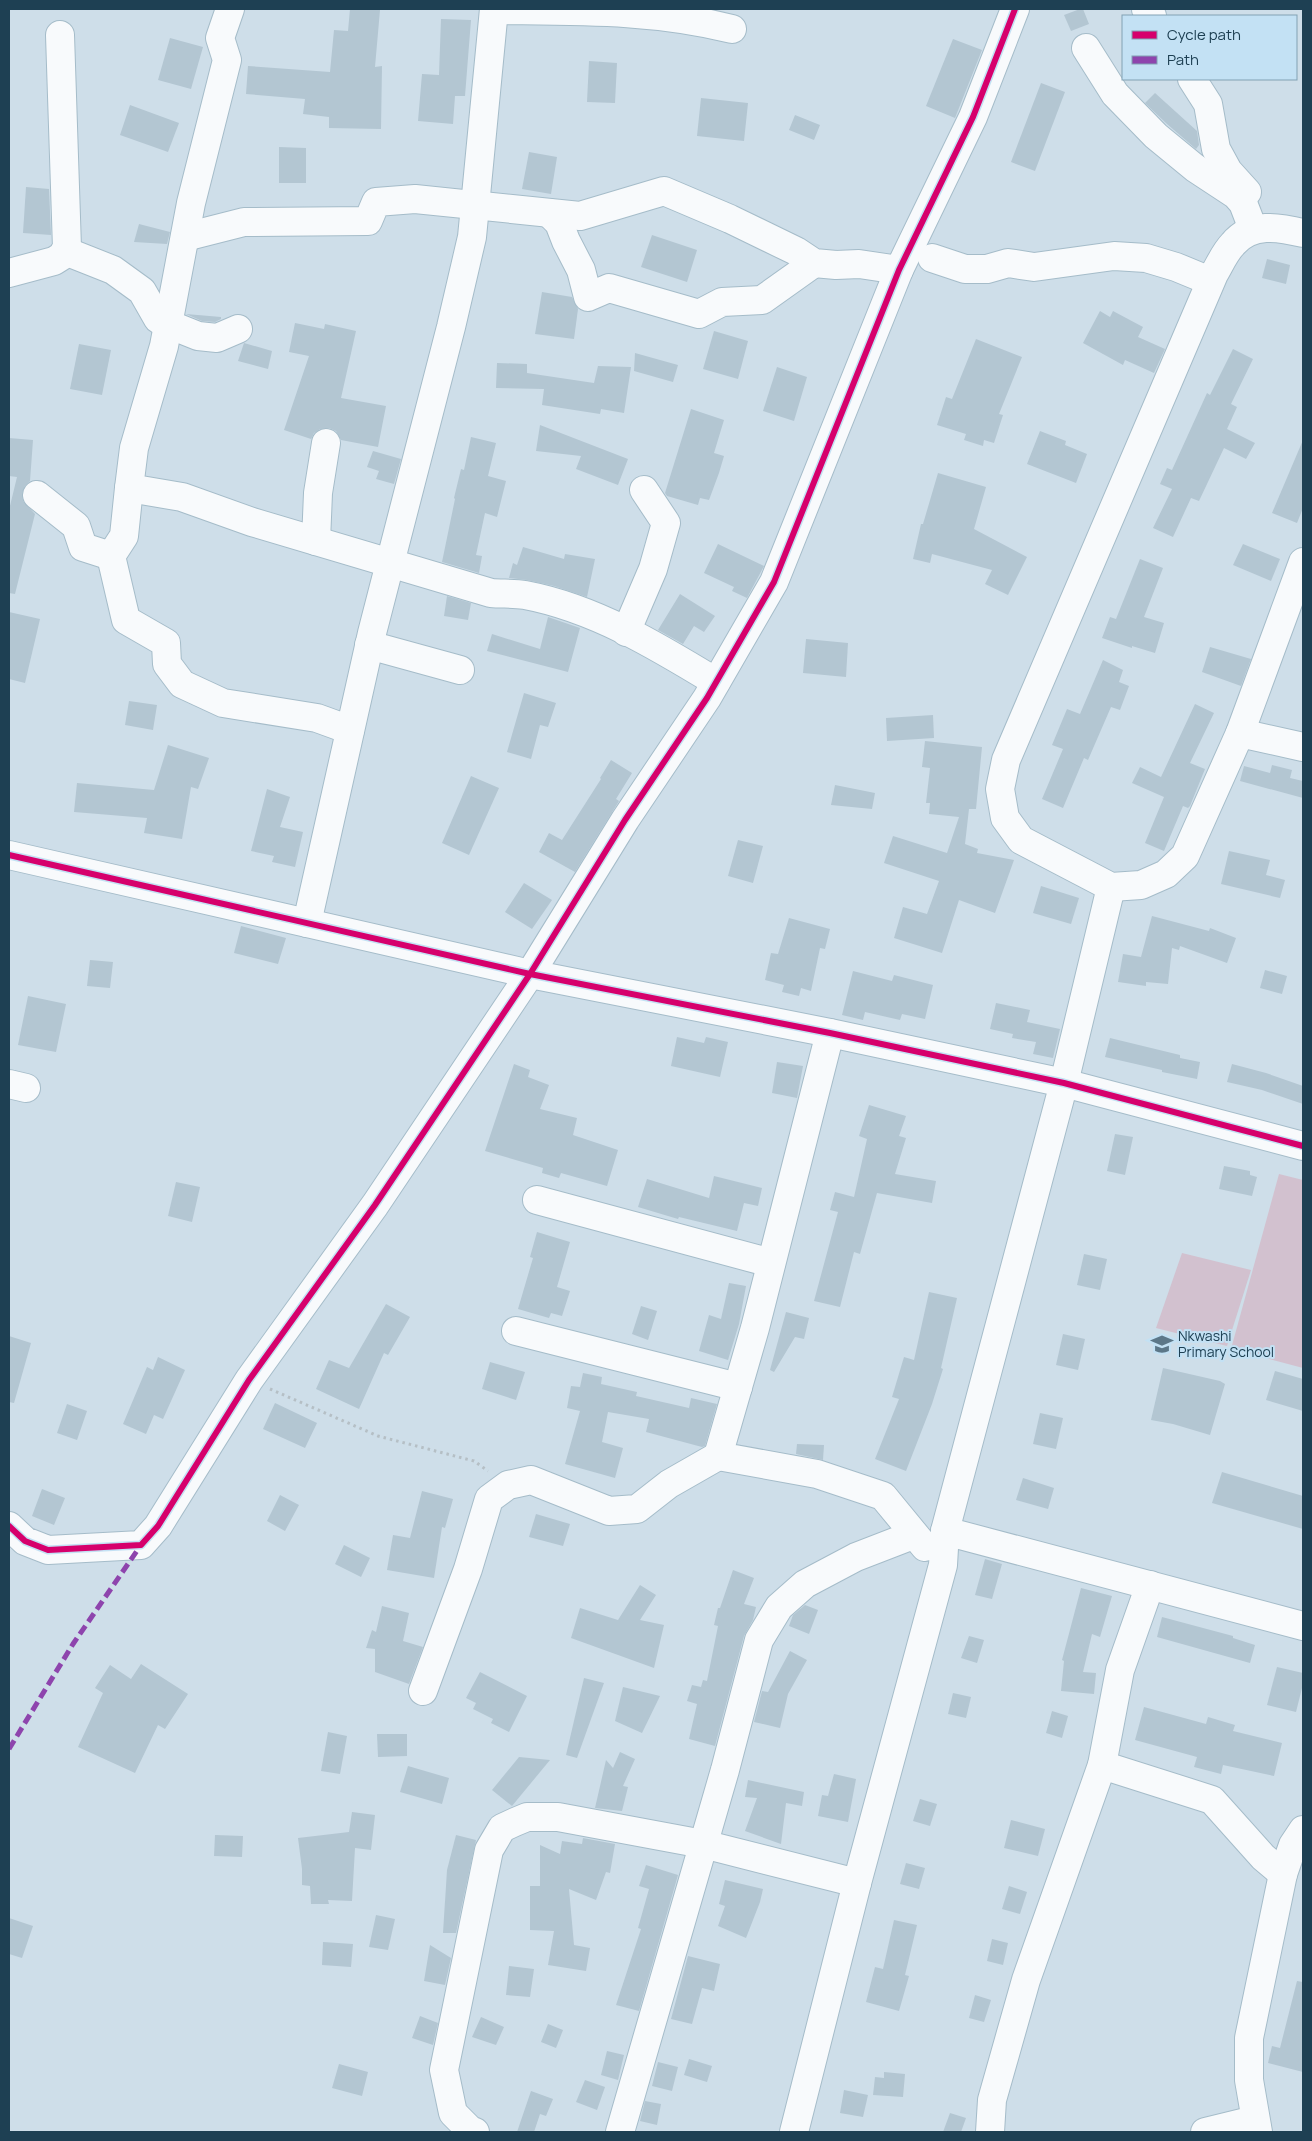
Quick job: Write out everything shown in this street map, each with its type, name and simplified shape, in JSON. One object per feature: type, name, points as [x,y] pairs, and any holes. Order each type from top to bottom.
[{"type":"street","points":[[230,9],[220,38],[227,60],[191,203],[164,346],[134,448],[124,536],[111,556],[126,620],[166,642],[167,664],[182,684],[223,703],[317,718],[350,730]]},
{"type":"street","points":[[307,923],[369,645],[451,327],[472,237],[494,9],[608,10],[696,20],[732,29]]},
{"type":"street","points":[[9,1526],[25,1541],[48,1550],[141,1545],[158,1526],[248,1380],[375,1205],[530,974],[625,820],[716,682],[774,582],[898,270],[973,117],[1015,9]]},
{"type":"street","points":[[9,273],[54,261],[62,256],[67,248],[60,35]]},
{"type":"street","points":[[1086,48],[1115,94],[1156,136],[1195,168],[1236,195],[1243,204],[1278,230]]},
{"type":"street","points":[[1193,80],[1208,104],[1216,149],[1228,172],[1268,210],[1278,230]]},
{"type":"street","points":[[185,236],[244,222],[368,220],[376,202],[415,198],[580,216],[664,191],[730,219],[796,251],[814,262],[836,265],[859,264],[898,270]]},
{"type":"street","points":[[549,214],[559,223],[581,270],[588,297],[609,288],[699,314],[722,302],[762,300],[814,262]]},
{"type":"street","points":[[1278,230],[1234,243],[1210,281],[1006,760],[1000,789],[1005,818],[1021,840],[1111,887],[1141,885],[1166,874],[1186,856],[1240,733],[1303,562]]},
{"type":"street","points":[[65,252],[113,270],[142,291],[158,319],[168,324],[198,336],[217,338],[238,329]]},
{"type":"street","points":[[932,258],[965,269],[987,269],[1008,262],[1034,267],[1114,256],[1146,258],[1176,267],[1210,281]]},
{"type":"street","points":[[316,540],[318,493],[326,443]]},
{"type":"street","points":[[129,488],[182,497],[252,522],[491,593],[525,595],[559,605],[596,618],[660,648],[716,682]]},
{"type":"street","points":[[626,632],[653,569],[666,523],[644,490]]},
{"type":"street","points":[[38,495],[76,526],[83,546],[111,556]]},
{"type":"street","points":[[369,645],[460,670]]},
{"type":"street","points":[[1240,733],[1303,747]]},
{"type":"street","points":[[9,855],[530,974],[830,1033],[1064,1083],[1303,1146]]},
{"type":"street","points":[[794,2132],[857,1883],[942,1566],[945,1531],[1064,1083],[1111,887]]},
{"type":"street","points":[[718,1456],[771,1263],[830,1033]]},
{"type":"street","points":[[537,1200],[771,1263]]},
{"type":"street","points":[[516,1331],[738,1387]]},
{"type":"street","points":[[424,1691],[468,1569],[489,1499],[508,1486],[531,1480],[609,1511],[637,1509],[669,1484],[718,1456],[817,1474],[883,1496],[913,1535],[942,1566]]},
{"type":"street","points":[[945,1531],[1303,1626]]},
{"type":"street","points":[[620,2132],[747,1692],[759,1640],[779,1607],[805,1584],[856,1557],[913,1535]]},
{"type":"street","points":[[990,2132],[992,2100],[1026,1980],[1102,1765],[1120,1670],[1150,1585]]},
{"type":"street","points":[[1102,1765],[1212,1800],[1263,1857],[1283,1874]]},
{"type":"street","points":[[475,2132],[470,2130],[453,2113],[444,2070],[489,1850],[502,1828],[527,1817],[558,1817],[704,1844],[857,1883]]},
{"type":"street","points":[[1204,2132],[1256,2126],[1248,2080],[1249,2038],[1283,1874],[1293,1845],[1303,1830]]},
{"type":"path","points":[[248,1380],[378,1436],[474,1461],[508,1486]]},
{"type":"shaded area","points":[[1279,1174],[1303,1180],[1303,1368],[1231,1349]]},
{"type":"shaded area","points":[[1182,1253],[1251,1270],[1227,1346],[1156,1328]]},
{"type":"building","points":[[350,9],[380,10],[375,67],[382,66],[381,129],[329,128],[329,117],[303,114],[305,99],[246,94],[248,66],[330,72],[334,30],[348,31]]},
{"type":"building","points":[[1083,9],[1089,24],[1071,31],[1064,15]]},
{"type":"building","points":[[441,19],[471,20],[465,96],[455,96],[453,124],[418,121],[422,74],[439,75]]},
{"type":"building","points":[[170,38],[203,47],[191,89],[158,80]]},
{"type":"building","points":[[953,39],[982,50],[955,118],[926,106]]},
{"type":"building","points":[[589,61],[617,63],[615,103],[587,102]]},
{"type":"building","points":[[1041,83],[1065,92],[1035,171],[1011,162]]},
{"type":"building","points":[[1155,93],[1197,131],[1199,145],[1196,149],[1145,103]]},
{"type":"building","points":[[701,98],[748,103],[744,141],[697,136]]},
{"type":"building","points":[[130,105],[179,123],[168,152],[120,135]]},
{"type":"building","points":[[795,115],[820,125],[814,140],[789,130]]},
{"type":"building","points":[[279,147],[306,148],[306,183],[279,183]]},
{"type":"building","points":[[529,152],[557,157],[551,194],[522,189]]},
{"type":"building","points":[[26,187],[49,189],[51,235],[23,233]]},
{"type":"building","points":[[139,224],[170,232],[167,244],[134,242]]},
{"type":"building","points":[[652,235],[697,250],[687,282],[641,267]]},
{"type":"building","points":[[1267,259],[1290,265],[1286,284],[1262,278]]},
{"type":"building","points":[[542,292],[572,297],[578,309],[574,339],[535,334]]},
{"type":"building","points":[[1100,311],[1110,317],[1113,311],[1143,327],[1138,337],[1165,349],[1154,373],[1125,360],[1123,365],[1083,343]]},
{"type":"building","points":[[186,314],[221,317],[221,319],[215,322],[202,321]]},
{"type":"building","points":[[295,323],[324,329],[325,324],[356,331],[341,398],[386,406],[378,447],[341,440],[336,431],[329,428],[320,429],[314,433],[311,439],[284,430],[309,356],[289,352]]},
{"type":"building","points":[[714,331],[748,341],[738,379],[703,369]]},
{"type":"building","points":[[976,339],[1022,357],[999,414],[1003,415],[994,443],[984,440],[983,446],[964,440],[966,434],[937,425],[946,397],[952,399]]},
{"type":"building","points":[[244,343],[272,351],[268,369],[238,361]]},
{"type":"building","points":[[79,344],[111,350],[102,395],[70,389]]},
{"type":"building","points":[[1233,349],[1253,359],[1231,404],[1237,407],[1227,429],[1255,443],[1246,459],[1224,448],[1199,501],[1191,498],[1173,537],[1153,528],[1172,489],[1160,484],[1167,468],[1172,470],[1207,393],[1210,395]]},
{"type":"building","points":[[635,353],[678,365],[673,382],[634,371]]},
{"type":"building","points":[[497,363],[527,364],[527,373],[594,383],[598,366],[631,367],[624,413],[601,409],[600,414],[542,405],[544,389],[496,388]]},
{"type":"building","points":[[777,367],[807,377],[794,421],[763,411]]},
{"type":"building","points":[[691,409],[724,420],[714,453],[724,456],[719,473],[709,500],[700,498],[698,505],[667,496],[665,493]]},
{"type":"building","points":[[540,425],[628,459],[618,485],[576,469],[581,456],[536,451]]},
{"type":"building","points":[[1040,431],[1066,441],[1065,445],[1087,454],[1076,483],[1027,464]]},
{"type":"building","points":[[471,437],[496,443],[488,476],[506,481],[497,517],[485,513],[476,555],[482,556],[479,573],[442,562],[454,498],[461,469],[464,470]]},
{"type":"building","points":[[9,438],[33,440],[30,481],[22,493],[23,501],[35,514],[15,594],[9,593],[9,510],[17,477],[9,476]]},
{"type":"building","points":[[1303,440],[1303,508],[1297,523],[1272,513]]},
{"type":"building","points":[[373,451],[401,459],[394,484],[376,479],[379,471],[367,467]]},
{"type":"building","points":[[938,473],[986,487],[974,529],[1027,557],[1008,595],[985,584],[992,570],[932,554],[930,563],[913,559],[921,524],[923,524]]},
{"type":"building","points":[[718,544],[764,566],[747,598],[732,591],[734,587],[704,573]]},
{"type":"building","points":[[1243,544],[1280,559],[1271,581],[1233,565]]},
{"type":"building","points":[[523,547],[564,559],[565,554],[595,559],[587,597],[554,586],[509,578],[513,563],[517,565]]},
{"type":"building","points":[[1140,559],[1163,568],[1144,617],[1164,623],[1155,653],[1102,638],[1110,617],[1116,619]]},
{"type":"building","points":[[680,594],[715,616],[704,632],[694,626],[683,644],[658,630]]},
{"type":"building","points":[[447,596],[471,603],[468,620],[444,616]]},
{"type":"building","points":[[9,612],[40,619],[25,683],[9,679]]},
{"type":"building","points":[[548,617],[580,628],[568,672],[487,651],[492,634],[540,649]]},
{"type":"building","points":[[806,639],[848,643],[846,677],[803,673]]},
{"type":"building","points":[[1210,647],[1251,659],[1241,686],[1202,672]]},
{"type":"building","points":[[1103,660],[1123,670],[1119,682],[1129,686],[1120,710],[1111,707],[1088,760],[1084,758],[1063,808],[1042,799],[1063,749],[1052,745],[1067,709],[1080,714]]},
{"type":"building","points":[[524,693],[556,703],[548,727],[540,725],[531,759],[507,752]]},
{"type":"building","points":[[129,701],[157,705],[153,730],[125,725]]},
{"type":"building","points":[[1195,704],[1214,713],[1190,763],[1205,769],[1190,806],[1188,808],[1183,806],[1164,851],[1145,843],[1164,797],[1132,783],[1140,767],[1161,777]]},
{"type":"building","points":[[933,715],[934,738],[887,741],[886,718]]},
{"type":"building","points":[[925,741],[982,747],[976,809],[969,809],[965,844],[978,849],[977,853],[1014,860],[995,913],[959,900],[942,953],[894,938],[903,907],[927,914],[939,881],[884,863],[893,836],[947,853],[959,817],[929,814],[930,803],[926,803],[930,768],[922,767]]},
{"type":"building","points":[[168,745],[209,758],[198,789],[191,787],[182,839],[144,833],[147,818],[74,812],[77,783],[154,790]]},
{"type":"building","points":[[611,760],[632,773],[616,799],[619,801],[575,872],[539,852],[549,833],[562,840]]},
{"type":"building","points":[[1272,765],[1292,770],[1290,778],[1303,781],[1303,798],[1240,781],[1244,766],[1270,773]]},
{"type":"building","points":[[471,776],[499,788],[469,855],[442,843]]},
{"type":"building","points":[[835,785],[875,793],[872,809],[831,805]]},
{"type":"building","points":[[267,789],[290,797],[280,827],[303,832],[295,867],[272,862],[274,856],[251,851]]},
{"type":"building","points":[[738,840],[763,846],[753,883],[728,876]]},
{"type":"building","points":[[1229,851],[1270,860],[1266,875],[1285,880],[1280,898],[1221,884]]},
{"type":"building","points":[[524,883],[552,900],[532,929],[505,912]]},
{"type":"building","points":[[1041,886],[1079,898],[1071,924],[1033,913]]},
{"type":"building","points":[[1152,916],[1209,931],[1210,928],[1236,938],[1227,963],[1180,946],[1179,950],[1172,948],[1168,984],[1146,982],[1146,986],[1118,982],[1123,954],[1141,957]]},
{"type":"building","points":[[789,918],[830,929],[825,949],[820,948],[811,991],[801,988],[799,996],[782,992],[784,985],[765,980],[771,953],[778,954]]},
{"type":"building","points":[[241,926],[286,938],[278,964],[234,953]]},
{"type":"building","points":[[90,960],[113,962],[110,988],[87,986]]},
{"type":"building","points":[[1265,970],[1287,976],[1282,994],[1260,988]]},
{"type":"building","points":[[853,971],[892,981],[894,975],[933,985],[925,1019],[902,1014],[900,1020],[865,1012],[863,1020],[842,1015]]},
{"type":"building","points":[[28,996],[66,1004],[56,1052],[18,1045]]},
{"type":"building","points":[[996,1003],[1030,1010],[1027,1022],[1060,1029],[1053,1058],[1033,1054],[1036,1042],[1012,1038],[1013,1034],[990,1029]]},
{"type":"building","points":[[677,1037],[704,1043],[706,1037],[728,1042],[720,1077],[671,1066]]},
{"type":"building","points":[[1110,1038],[1180,1055],[1180,1058],[1200,1062],[1197,1079],[1105,1057]]},
{"type":"building","points":[[777,1062],[803,1066],[797,1098],[772,1093]]},
{"type":"building","points":[[514,1064],[530,1070],[528,1077],[549,1085],[540,1109],[577,1118],[573,1135],[618,1150],[607,1186],[561,1173],[559,1178],[542,1173],[543,1168],[485,1151]]},
{"type":"building","points":[[1232,1064],[1303,1086],[1303,1104],[1262,1090],[1227,1082]]},
{"type":"building","points":[[869,1105],[906,1116],[899,1136],[906,1138],[895,1174],[936,1181],[932,1203],[877,1193],[860,1254],[854,1252],[840,1307],[814,1301],[838,1212],[830,1210],[835,1192],[854,1197],[867,1139],[859,1136]]},
{"type":"building","points":[[1115,1134],[1133,1137],[1125,1175],[1107,1171]]},
{"type":"building","points":[[1224,1166],[1250,1171],[1250,1175],[1257,1177],[1252,1196],[1219,1189]]},
{"type":"building","points":[[714,1176],[762,1188],[758,1206],[744,1203],[737,1231],[679,1217],[678,1219],[638,1207],[647,1179],[709,1198]]},
{"type":"building","points":[[176,1182],[200,1187],[192,1222],[168,1216]]},
{"type":"building","points":[[537,1232],[570,1242],[557,1287],[570,1291],[562,1316],[551,1313],[549,1318],[518,1309],[533,1258],[530,1257]]},
{"type":"building","points":[[1084,1254],[1107,1259],[1100,1290],[1077,1285]]},
{"type":"building","points":[[729,1283],[746,1286],[739,1324],[728,1360],[699,1351],[709,1315],[721,1319]]},
{"type":"building","points":[[929,1292],[957,1298],[941,1368],[943,1369],[932,1404],[906,1471],[875,1459],[899,1399],[892,1397],[904,1357],[914,1360]]},
{"type":"building","points":[[386,1304],[410,1317],[388,1355],[384,1353],[359,1409],[316,1389],[329,1360],[349,1368]]},
{"type":"building","points":[[641,1306],[657,1311],[648,1340],[632,1334]]},
{"type":"building","points":[[786,1312],[809,1318],[804,1339],[795,1337],[774,1372],[770,1370]]},
{"type":"building","points":[[1063,1334],[1085,1339],[1078,1370],[1056,1365]]},
{"type":"building","points":[[9,1336],[31,1343],[14,1403],[9,1402]]},
{"type":"building","points":[[158,1357],[185,1370],[163,1419],[154,1415],[146,1434],[123,1424],[147,1367],[153,1370]]},
{"type":"building","points":[[490,1362],[525,1372],[516,1400],[482,1389]]},
{"type":"building","points":[[1163,1368],[1220,1381],[1225,1384],[1210,1435],[1173,1424],[1151,1420]]},
{"type":"building","points":[[1275,1371],[1303,1379],[1303,1411],[1266,1400]]},
{"type":"building","points":[[583,1373],[602,1377],[601,1384],[637,1392],[636,1396],[689,1408],[691,1398],[717,1404],[705,1446],[702,1447],[646,1432],[649,1419],[608,1412],[602,1442],[623,1448],[615,1478],[565,1464],[580,1411],[567,1408],[571,1386],[580,1387]]},
{"type":"building","points":[[275,1403],[317,1423],[305,1448],[263,1429]]},
{"type":"building","points":[[67,1404],[87,1411],[77,1440],[57,1433]]},
{"type":"building","points":[[1040,1413],[1063,1418],[1056,1449],[1033,1444]]},
{"type":"building","points":[[797,1444],[824,1445],[823,1460],[796,1454]]},
{"type":"building","points":[[1222,1472],[1303,1496],[1303,1529],[1212,1503]]},
{"type":"building","points":[[1023,1478],[1054,1488],[1048,1509],[1016,1500]]},
{"type":"building","points":[[42,1489],[65,1498],[54,1525],[32,1516]]},
{"type":"building","points":[[422,1491],[453,1499],[445,1528],[442,1527],[434,1578],[387,1570],[393,1535],[410,1538]]},
{"type":"building","points":[[280,1495],[299,1505],[285,1531],[267,1521]]},
{"type":"building","points":[[536,1514],[570,1524],[563,1546],[529,1537]]},
{"type":"building","points":[[344,1545],[370,1558],[361,1577],[335,1564]]},
{"type":"building","points":[[985,1559],[1002,1564],[992,1599],[975,1595]]},
{"type":"building","points":[[733,1570],[754,1578],[744,1604],[756,1607],[753,1620],[744,1636],[715,1746],[689,1739],[697,1704],[687,1701],[692,1685],[701,1687],[703,1680],[707,1681],[718,1626],[714,1625],[718,1608],[720,1608]]},
{"type":"building","points":[[640,1585],[656,1595],[640,1620],[664,1625],[654,1668],[571,1638],[580,1608],[618,1620]]},
{"type":"building","points":[[1081,1588],[1112,1596],[1100,1637],[1092,1634],[1083,1672],[1096,1673],[1094,1694],[1061,1691],[1064,1661],[1062,1660]]},
{"type":"building","points":[[805,1605],[818,1610],[809,1634],[789,1626],[793,1615]]},
{"type":"building","points":[[382,1606],[409,1613],[403,1641],[423,1647],[409,1684],[375,1672],[375,1649],[366,1648],[372,1630],[376,1632]]},
{"type":"building","points":[[1162,1617],[1233,1636],[1233,1638],[1255,1645],[1250,1663],[1157,1637]]},
{"type":"building","points":[[969,1636],[984,1640],[977,1663],[961,1658]]},
{"type":"building","points":[[790,1651],[807,1660],[788,1694],[780,1728],[754,1722],[762,1691],[768,1692]]},
{"type":"building","points":[[141,1664],[188,1694],[165,1729],[158,1725],[135,1773],[78,1747],[103,1693],[95,1688],[110,1665],[131,1679]]},
{"type":"building","points":[[1277,1667],[1303,1673],[1303,1684],[1296,1712],[1267,1705]]},
{"type":"building","points":[[480,1672],[527,1696],[509,1732],[491,1723],[493,1719],[473,1709],[476,1703],[466,1698]]},
{"type":"building","points":[[584,1678],[604,1683],[577,1758],[566,1755]]},
{"type":"building","points":[[623,1687],[660,1696],[642,1733],[615,1721]]},
{"type":"building","points":[[953,1693],[971,1697],[966,1718],[948,1714]]},
{"type":"building","points":[[1144,1707],[1206,1724],[1208,1717],[1235,1725],[1233,1731],[1282,1743],[1274,1776],[1223,1765],[1221,1774],[1194,1767],[1197,1757],[1135,1740]]},
{"type":"building","points":[[1052,1711],[1068,1716],[1062,1738],[1046,1733]]},
{"type":"building","points":[[328,1732],[347,1736],[340,1774],[321,1771]]},
{"type":"building","points":[[377,1734],[407,1734],[407,1756],[378,1757]]},
{"type":"building","points":[[620,1752],[635,1759],[623,1786],[628,1787],[622,1811],[595,1808],[606,1760],[613,1768]]},
{"type":"building","points":[[519,1757],[550,1760],[512,1806],[492,1790]]},
{"type":"building","points":[[408,1766],[449,1778],[442,1804],[400,1792]]},
{"type":"building","points":[[834,1774],[856,1779],[848,1822],[818,1816],[822,1795],[828,1796]]},
{"type":"building","points":[[748,1780],[804,1792],[802,1806],[786,1803],[781,1844],[745,1831],[757,1798],[745,1797]]},
{"type":"building","points":[[920,1799],[937,1804],[930,1826],[913,1821]]},
{"type":"building","points":[[352,1812],[375,1815],[371,1850],[355,1848],[352,1901],[328,1900],[329,1904],[311,1904],[310,1886],[302,1885],[298,1838],[349,1832]]},
{"type":"building","points":[[1011,1820],[1045,1829],[1038,1856],[1004,1848]]},
{"type":"building","points":[[215,1835],[243,1836],[242,1857],[214,1856]]},
{"type":"building","points":[[456,1835],[476,1840],[456,1933],[443,1933],[447,1870]]},
{"type":"building","points":[[583,1838],[615,1844],[610,1873],[606,1872],[596,1900],[569,1889],[574,1945],[590,1948],[586,1971],[548,1965],[554,1931],[530,1930],[530,1886],[540,1886],[540,1845],[560,1854],[562,1841],[582,1844]]},
{"type":"building","points":[[906,1863],[925,1868],[919,1889],[900,1884]]},
{"type":"building","points":[[646,1865],[678,1875],[639,2011],[616,2005],[641,1929],[638,1928],[649,1889],[639,1886]]},
{"type":"building","points":[[725,1880],[763,1889],[746,1938],[718,1926],[725,1906],[719,1904]]},
{"type":"building","points":[[1009,1886],[1027,1892],[1020,1914],[1002,1909]]},
{"type":"building","points":[[376,1915],[395,1919],[388,1950],[369,1947]]},
{"type":"building","points":[[9,1918],[33,1926],[22,1958],[9,1954]]},
{"type":"building","points":[[894,1920],[917,1925],[905,1975],[909,1976],[899,2011],[866,2002],[875,1967],[883,1969]]},
{"type":"building","points":[[992,1939],[1008,1943],[1003,1965],[987,1961]]},
{"type":"building","points":[[323,1942],[353,1944],[351,1967],[322,1965]]},
{"type":"building","points":[[430,1945],[451,1958],[445,1985],[424,1981]]},
{"type":"building","points":[[688,1956],[720,1964],[714,1991],[702,1988],[692,2024],[671,2019]]},
{"type":"building","points":[[509,1966],[534,1969],[530,1997],[506,1995]]},
{"type":"building","points":[[1297,1981],[1303,1982],[1303,2072],[1268,2063],[1272,2046],[1280,2048]]},
{"type":"building","points":[[975,1995],[991,2000],[984,2022],[969,2018]]},
{"type":"building","points":[[420,2016],[438,2023],[433,2045],[412,2038]]},
{"type":"building","points":[[481,2017],[504,2027],[496,2045],[472,2037]]},
{"type":"building","points":[[548,2024],[563,2030],[556,2048],[541,2042]]},
{"type":"building","points":[[607,2051],[624,2055],[618,2080],[601,2075]]},
{"type":"building","points":[[689,2059],[712,2066],[707,2082],[684,2075]]},
{"type":"building","points":[[658,2062],[678,2067],[672,2091],[652,2086]]},
{"type":"building","points":[[339,2064],[368,2072],[362,2096],[332,2088]]},
{"type":"building","points":[[884,2072],[905,2074],[903,2097],[873,2095],[875,2077],[884,2078]]},
{"type":"building","points":[[585,2080],[605,2087],[597,2110],[576,2102]]},
{"type":"building","points":[[844,2090],[868,2095],[863,2117],[840,2113]]},
{"type":"building","points":[[531,2091],[553,2099],[546,2116],[540,2114],[534,2132],[517,2132]]},
{"type":"building","points":[[645,2101],[661,2104],[657,2125],[640,2121]]},
{"type":"building","points":[[950,2113],[966,2118],[961,2132],[943,2132]]},
{"type":"marked path","points":[[9,1749],[73,1644],[141,1545]]},
{"type":"cycle path","points":[[9,1526],[25,1541],[48,1550],[141,1545],[158,1526],[249,1380],[375,1205],[530,974],[625,820],[707,698],[774,582],[899,270],[973,117],[1015,9]]},
{"type":"cycle path","points":[[9,855],[530,974],[830,1033],[1064,1083],[1303,1146]]},
{"type":"place","name":"Nkwashi Primary School","points":[[1162,1344]]}]
